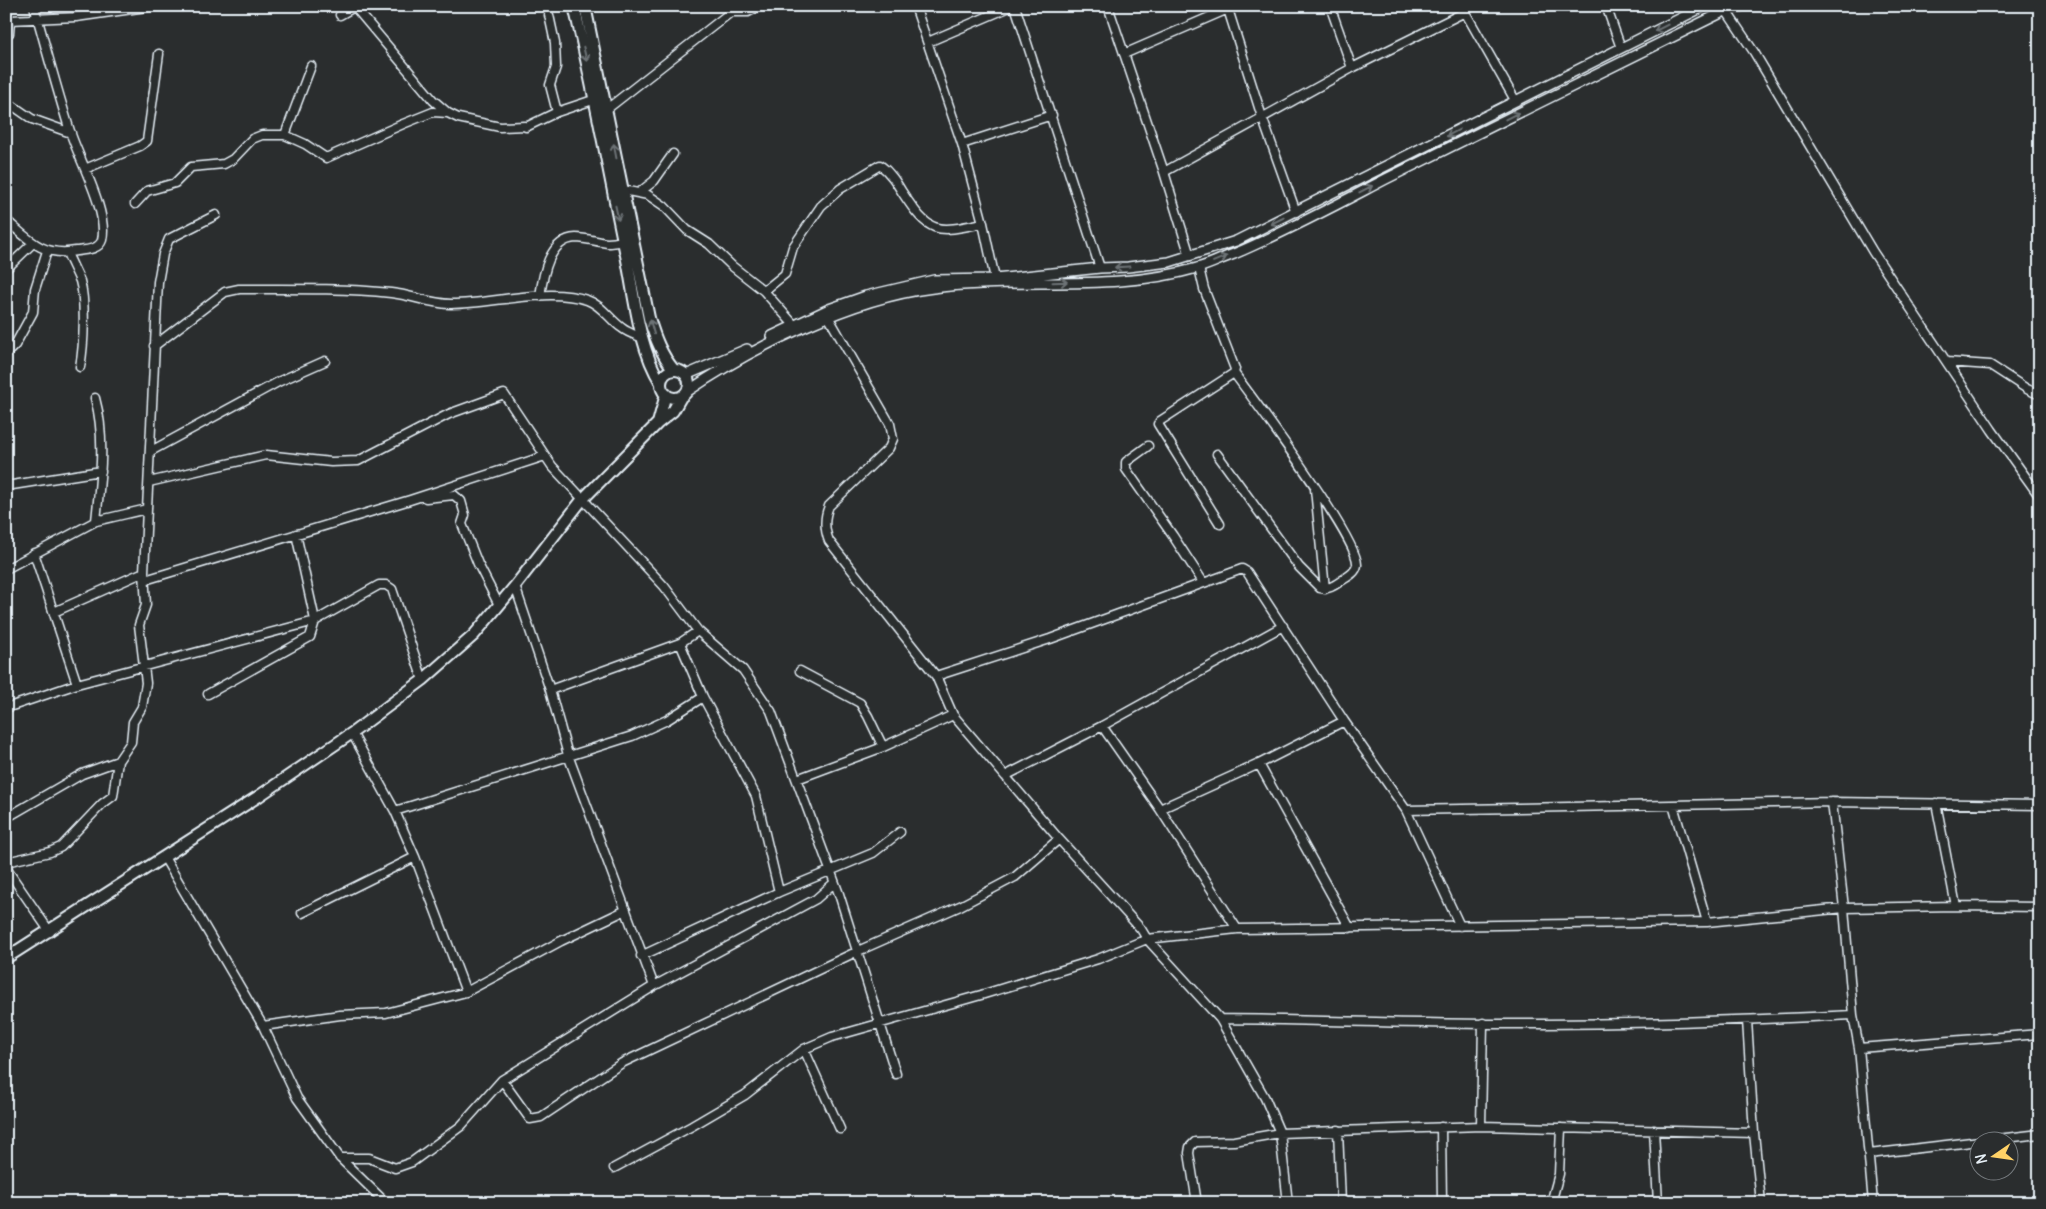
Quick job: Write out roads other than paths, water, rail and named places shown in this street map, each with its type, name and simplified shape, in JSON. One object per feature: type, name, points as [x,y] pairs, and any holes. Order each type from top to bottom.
[{"type":"main road","points":[[574,6],[596,99],[643,338],[654,372],[666,394],[673,398],[683,395]]},
{"type":"main road","points":[[6,958],[50,932],[352,733],[422,680],[474,635],[582,500],[658,423],[673,411],[683,395],[689,384],[686,374],[674,370],[663,357],[656,342],[649,318],[586,6]]},
{"type":"main road","points":[[661,383],[666,373],[674,370]]},
{"type":"main road","points":[[658,423],[666,394]]},
{"type":"street","points":[[6,220],[33,243],[47,251],[68,252],[96,248],[101,242],[103,234],[100,212],[85,168],[70,133],[34,6]]},
{"type":"street","points":[[6,34],[9,33],[8,18],[76,17],[153,6]]},
{"type":"street","points":[[340,15],[354,6],[433,100],[448,114]]},
{"type":"street","points":[[607,109],[731,12],[748,12],[760,6]]},
{"type":"street","points":[[915,6],[962,144],[983,223],[995,279]]},
{"type":"street","points":[[928,42],[1013,6],[1052,115],[1100,268]]},
{"type":"street","points":[[1108,6],[1190,256]]},
{"type":"street","points":[[1330,6],[1352,68]]},
{"type":"street","points":[[1606,6],[1621,48]]},
{"type":"street","points":[[686,374],[740,353],[829,309],[866,296],[934,280],[995,279],[1152,264],[1190,256],[1236,241],[1705,6]]},
{"type":"street","points":[[683,395],[742,358],[774,342],[829,318],[880,299],[932,288],[1125,280],[1165,276],[1199,268],[1261,242],[1724,8],[1743,6]]},
{"type":"street","points":[[1124,54],[1227,8],[1262,117],[1296,212]]},
{"type":"street","points":[[1724,8],[1754,52],[1873,252],[2040,497]]},
{"type":"street","points":[[1164,172],[1352,68],[1468,9],[1515,100]]},
{"type":"street","points":[[549,15],[555,43],[556,67],[550,85],[557,112]]},
{"type":"street","points":[[85,168],[140,146],[147,141],[159,54]]},
{"type":"street","points":[[285,135],[311,66]]},
{"type":"street","points":[[135,204],[147,191],[175,183],[191,167],[224,164],[233,159],[252,139],[262,134],[285,135],[305,144],[326,158],[433,112],[500,126],[526,127],[557,112],[596,99]]},
{"type":"street","points":[[6,101],[32,119],[70,133]]},
{"type":"street","points":[[962,144],[1052,115]]},
{"type":"street","points":[[640,192],[654,181],[673,154]]},
{"type":"street","points":[[764,291],[785,274],[793,247],[821,206],[840,189],[880,165],[888,171],[909,202],[928,225],[945,230],[983,223]]},
{"type":"street","points":[[623,190],[648,194],[664,206],[687,230],[709,244],[732,266],[764,291],[794,325]]},
{"type":"street","points":[[6,862],[50,852],[61,847],[102,804],[113,796],[118,761],[131,742],[133,722],[142,707],[146,683],[139,625],[146,605],[147,509],[158,282],[163,254],[169,239],[216,215]]},
{"type":"street","points":[[540,296],[544,271],[554,252],[563,242],[574,238],[606,243],[623,241]]},
{"type":"street","points":[[6,269],[33,243]]},
{"type":"street","points":[[6,354],[15,345],[33,312],[34,289],[47,251]]},
{"type":"street","points":[[68,252],[80,283],[83,300],[84,346],[80,367]]},
{"type":"street","points":[[1199,268],[1204,290],[1235,368],[1234,373],[1315,486],[1355,552],[1357,564],[1355,571],[1325,589],[1320,588],[1299,566],[1217,454]]},
{"type":"street","points":[[154,346],[225,292],[232,290],[344,289],[395,294],[424,301],[448,304],[477,304],[540,296],[571,296],[596,304],[623,329],[643,338]]},
{"type":"street","points":[[829,318],[890,424],[893,439],[889,448],[829,506],[825,516],[829,541],[936,676],[953,715],[1059,838],[1220,1019],[1265,1098],[1280,1132],[1288,1203]]},
{"type":"street","points":[[151,451],[280,381],[326,361]]},
{"type":"street","points":[[1947,362],[1990,364],[2027,389],[2040,395]]},
{"type":"street","points":[[1220,524],[1159,428],[1158,422],[1234,373]]},
{"type":"street","points":[[149,482],[266,455],[331,462],[358,461],[449,414],[504,394],[545,456],[582,500],[664,586],[698,631],[743,670],[771,711],[858,951],[896,1074]]},
{"type":"street","points":[[95,398],[102,433],[101,471],[96,521]]},
{"type":"street","points":[[1148,446],[1126,462],[1126,469],[1174,536],[1203,582]]},
{"type":"street","points":[[54,612],[145,576],[410,500],[545,456]]},
{"type":"street","points":[[6,486],[101,471]]},
{"type":"street","points":[[1315,486],[1325,589]]},
{"type":"street","points":[[410,500],[454,495],[461,501],[465,515],[462,524],[478,564],[499,605]]},
{"type":"street","points":[[6,569],[96,521],[147,509]]},
{"type":"street","points":[[208,694],[310,637],[315,620],[296,534]]},
{"type":"street","points":[[34,553],[77,684]]},
{"type":"street","points":[[936,676],[1050,639],[1242,569],[1248,572],[1344,721],[1406,810],[1460,926]]},
{"type":"street","points":[[6,708],[77,684],[315,620],[379,585],[386,585],[392,589],[422,680]]},
{"type":"street","points":[[515,586],[550,690],[568,755],[626,910],[641,956],[654,986]]},
{"type":"street","points":[[1005,776],[1102,726],[1282,626]]},
{"type":"street","points":[[550,690],[680,644],[698,631]]},
{"type":"street","points":[[680,644],[703,697],[756,796],[780,892]]},
{"type":"street","points":[[800,671],[860,703],[883,747]]},
{"type":"street","points":[[395,811],[632,736],[666,720],[703,697]]},
{"type":"street","points":[[797,779],[883,747],[953,715]]},
{"type":"street","points":[[1160,809],[1259,764],[1344,721]]},
{"type":"street","points":[[1102,726],[1160,809],[1237,929]]},
{"type":"street","points":[[352,733],[395,811],[416,857],[466,992]]},
{"type":"street","points":[[6,818],[82,774],[118,761]]},
{"type":"street","points":[[1259,764],[1350,928]]},
{"type":"street","points":[[1406,810],[1832,802],[2040,805]]},
{"type":"street","points":[[1832,802],[1844,908],[1853,1015],[1859,1048],[1873,1203]]},
{"type":"street","points":[[1936,803],[1956,906]]},
{"type":"street","points":[[1673,805],[1707,922]]},
{"type":"street","points":[[641,956],[780,892],[874,853],[900,832]]},
{"type":"street","points":[[502,1080],[530,1119],[537,1119],[622,1064],[858,951],[960,906],[1015,877],[1059,838]]},
{"type":"street","points":[[164,857],[263,1026],[297,1098],[340,1158],[386,1203]]},
{"type":"street","points":[[302,913],[416,857]]},
{"type":"street","points":[[6,868],[50,932]]},
{"type":"street","points":[[340,1158],[369,1158],[395,1168],[412,1162],[461,1126],[502,1080],[654,986],[809,903],[826,892],[834,883]]},
{"type":"street","points":[[614,1168],[745,1095],[804,1049],[832,1037],[1098,959],[1147,938],[1237,929],[1707,922],[1844,908],[2040,907]]},
{"type":"street","points":[[263,1026],[340,1015],[386,1013],[466,992],[561,941],[626,910]]},
{"type":"street","points":[[1220,1019],[1323,1020],[1402,1024],[1657,1023],[1853,1015]]},
{"type":"street","points":[[1747,1020],[1754,1133],[1761,1203]]},
{"type":"street","points":[[1481,1126],[1483,1024]]},
{"type":"street","points":[[1859,1048],[2040,1034]]},
{"type":"street","points":[[804,1049],[840,1129]]},
{"type":"street","points":[[1197,1203],[1188,1153],[1190,1147],[1195,1142],[1234,1141],[1280,1132],[1481,1126],[1754,1133]]},
{"type":"street","points":[[1441,1127],[1442,1203]]},
{"type":"street","points":[[1551,1203],[1559,1174],[1561,1128]]},
{"type":"street","points":[[1338,1130],[1341,1203]]},
{"type":"street","points":[[1654,1130],[1658,1203]]},
{"type":"street","points":[[1869,1154],[2040,1134]]}]
